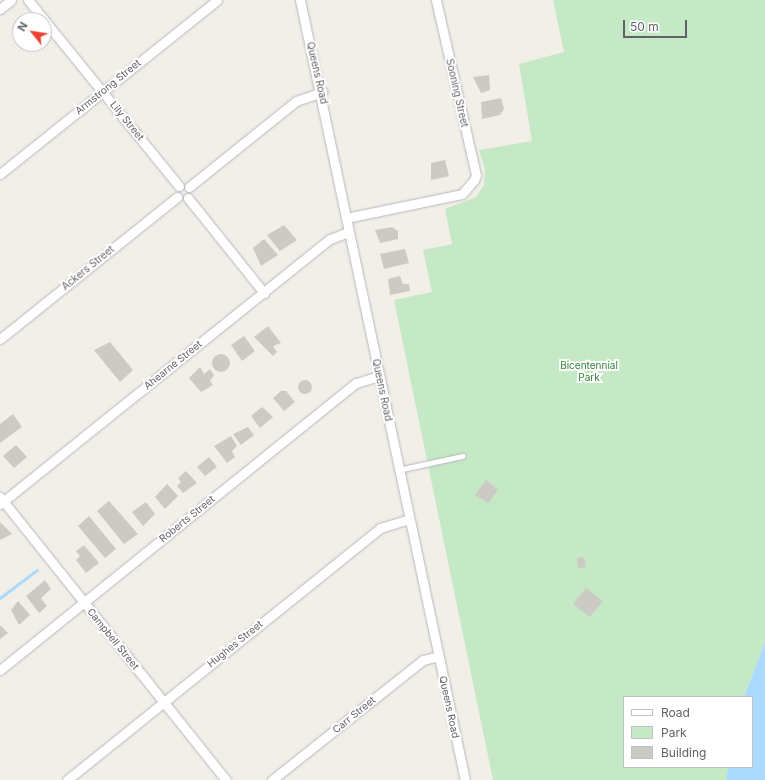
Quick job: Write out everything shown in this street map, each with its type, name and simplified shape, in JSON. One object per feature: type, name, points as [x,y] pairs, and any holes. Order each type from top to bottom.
[{"type":"street","points":[[0,9],[11,0]]},
{"type":"street","name":"Lily Street","points":[[28,0],[38,12]]},
{"type":"street","name":"Armstrong Street","points":[[0,174],[216,0]]},
{"type":"street","name":"Queens Road","points":[[300,0],[322,92],[348,232],[465,780]]},
{"type":"street","name":"Sooning Street","points":[[346,218],[462,194],[472,185],[476,175],[436,0]]},
{"type":"street","name":"Lily Street","points":[[52,30],[179,186]]},
{"type":"street","points":[[188,198],[177,197],[179,186],[188,187],[296,101],[322,92]]},
{"type":"street","points":[[188,187],[188,198],[264,293]]},
{"type":"street","name":"Ackers Street","points":[[0,339],[177,197]]},
{"type":"street","name":"Ahearne Street","points":[[1,501],[330,239],[348,232]]},
{"type":"street","name":"Roberts Street","points":[[0,670],[356,383],[379,376]]},
{"type":"street","name":"Campbell Street","points":[[1,501],[226,780]]},
{"type":"street","name":"Hughes Street","points":[[67,780],[380,528],[409,519]]},
{"type":"street","name":"Carr Street","points":[[272,780],[423,660],[439,656]]},
{"type":"lane","points":[[398,470],[462,456]]},
{"type":"green space","name":"Bicentennial Park","points":[[553,0],[765,0],[765,642],[744,696],[623,696],[623,768],[728,768],[726,780],[493,780],[394,300],[432,292],[423,250],[452,244],[445,209],[476,197],[484,185],[485,169],[479,150],[532,141],[519,64],[564,52]]},
{"type":"water","points":[[765,642],[765,780],[726,780],[728,768],[753,768],[753,696],[744,696]]},
{"type":"building","points":[[489,75],[490,90],[481,93],[473,77]]},
{"type":"building","points":[[501,98],[504,109],[500,115],[482,119],[481,102]]},
{"type":"building","points":[[445,160],[449,176],[431,180],[431,163]]},
{"type":"building","points":[[284,225],[297,240],[280,251],[267,235]]},
{"type":"building","points":[[392,227],[398,231],[398,239],[380,243],[375,230]]},
{"type":"building","points":[[264,239],[278,255],[261,266],[253,248]]},
{"type":"building","points":[[405,249],[409,263],[384,269],[380,254]]},
{"type":"building","points":[[400,276],[403,284],[409,284],[410,291],[390,295],[388,279]]},
{"type":"building","points":[[268,326],[281,343],[273,346],[277,352],[273,356],[254,337]]},
{"type":"building","points":[[244,336],[255,351],[242,361],[231,345]]},
{"type":"building","points":[[110,342],[133,370],[120,382],[94,350]]},
{"type":"building","points":[[217,354],[225,354],[230,359],[228,370],[225,372],[217,372],[212,367],[212,359]]},
{"type":"building","points":[[200,367],[204,374],[210,369],[214,375],[210,381],[213,385],[201,392],[189,378]]},
{"type":"building","points":[[302,380],[308,380],[312,384],[312,390],[308,394],[302,394],[298,390],[298,384]]},
{"type":"building","points":[[281,391],[286,391],[295,402],[284,411],[273,398]]},
{"type":"building","points":[[262,407],[273,417],[260,428],[251,416]]},
{"type":"building","points":[[13,414],[22,427],[0,443],[0,424]]},
{"type":"building","points":[[248,427],[254,435],[241,445],[233,434]]},
{"type":"building","points":[[231,436],[237,446],[232,451],[235,457],[227,463],[214,446]]},
{"type":"building","points":[[16,445],[27,457],[14,468],[3,456]]},
{"type":"building","points":[[209,457],[217,467],[205,476],[197,467]]},
{"type":"building","points":[[186,471],[197,483],[183,493],[177,486],[181,482],[178,478]]},
{"type":"building","points":[[486,480],[498,490],[488,503],[475,495]]},
{"type":"building","points":[[167,484],[178,496],[165,509],[155,497]]},
{"type":"building","points":[[109,501],[138,534],[124,544],[97,511]]},
{"type":"building","points":[[146,502],[155,514],[143,526],[132,512]]},
{"type":"building","points":[[89,516],[116,549],[105,558],[78,526]]},
{"type":"building","points":[[0,522],[12,534],[0,540]]},
{"type":"building","points":[[84,545],[99,563],[86,573],[76,560],[80,556],[76,551]]},
{"type":"building","points":[[584,557],[586,567],[578,568],[577,558]]},
{"type":"building","points":[[45,580],[51,589],[41,598],[47,606],[39,613],[26,596]]},
{"type":"building","points":[[586,588],[603,601],[590,617],[573,604]]},
{"type":"building","points":[[18,601],[30,615],[19,625],[11,610]]},
{"type":"building","points":[[0,625],[8,633],[0,639]]},
{"type":"waterway","points":[[0,598],[37,570]]}]
